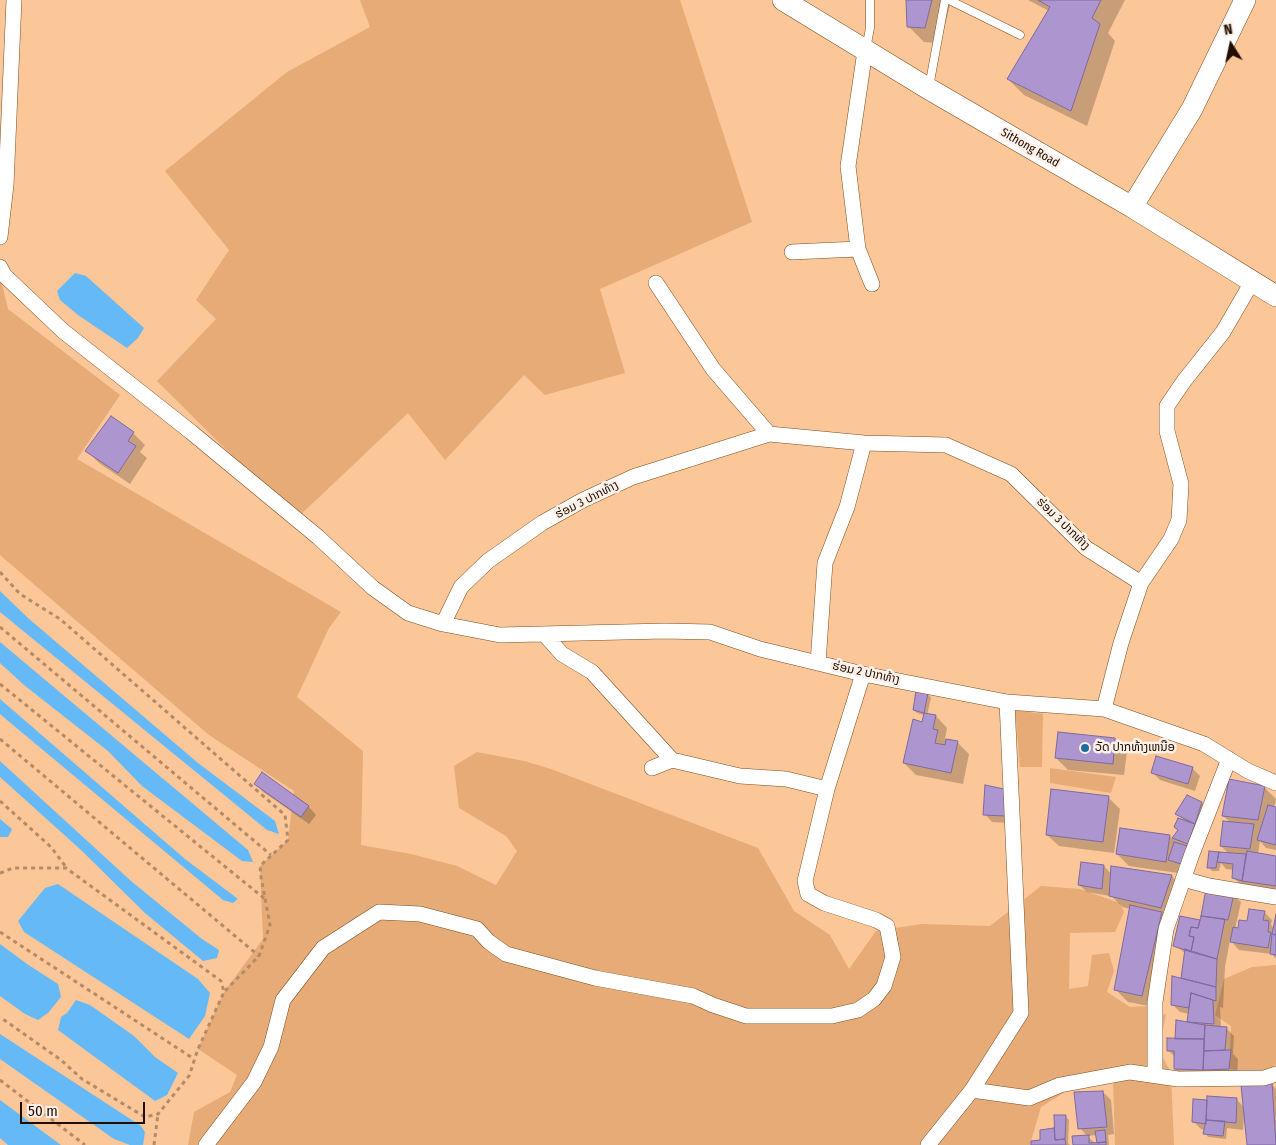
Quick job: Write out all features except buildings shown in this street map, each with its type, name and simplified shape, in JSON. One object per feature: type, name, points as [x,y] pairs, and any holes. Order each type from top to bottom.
[{"type":"main road","name":"Sithong Road","points":[[783,0],[929,89],[1132,206],[1276,296]]},
{"type":"main road","points":[[1132,206],[1192,109],[1245,0]]},
{"type":"street","points":[[0,238],[6,185],[14,0]]},
{"type":"street","points":[[865,51],[848,166],[858,249],[872,284]]},
{"type":"street","points":[[792,252],[858,249]]},
{"type":"street","name":"ຮ່ອມ 2 ປາກທ້າງ","points":[[0,266],[4,275],[63,331],[206,444],[318,537],[374,588],[408,612],[443,624],[500,635],[665,631],[710,632],[760,649],[863,674],[1007,702],[1104,709],[1204,744],[1248,771],[1276,783]]},
{"type":"street","points":[[1104,709],[1121,643],[1142,583],[1171,539],[1179,520],[1181,484],[1166,431],[1167,406],[1184,381],[1223,332],[1252,282]]},
{"type":"street","points":[[656,283],[712,370],[770,434]]},
{"type":"street","name":"ຮ່ອມ 3 ປາກທ້າງ","points":[[443,624],[461,587],[488,561],[542,523],[583,500],[633,478],[770,434],[864,443],[946,445],[1011,474],[1086,548],[1142,583]]},
{"type":"street","points":[[818,663],[825,564],[846,506],[864,443]]},
{"type":"street","points":[[545,634],[562,654],[592,672],[672,760],[740,776],[786,780],[827,789]]},
{"type":"street","points":[[206,1145],[254,1082],[271,1047],[283,1000],[323,948],[379,912],[420,914],[477,929],[489,942],[506,954],[595,978],[694,996],[713,1005],[746,1016],[832,1016],[858,1010],[874,999],[884,986],[893,957],[887,926],[876,920],[824,903],[808,894],[804,881],[827,789],[863,674]]},
{"type":"street","points":[[928,1145],[972,1090],[1021,1013],[1007,702]]},
{"type":"street","points":[[1155,1075],[1155,1002],[1166,928],[1183,878],[1229,759]]},
{"type":"street","points":[[652,768],[672,760]]},
{"type":"street","points":[[1183,878],[1209,886],[1276,897]]},
{"type":"street","points":[[972,1090],[1029,1098],[1060,1085],[1130,1072],[1178,1079],[1264,1078],[1276,1074]]},
{"type":"lane","points":[[865,51],[870,28],[870,0]]},
{"type":"lane","points":[[929,89],[947,0],[1020,35]]},
{"type":"path","points":[[0,572],[20,594],[60,619],[285,815],[288,840],[260,866],[270,925],[259,956],[224,992],[194,1059],[189,1076],[158,1114],[154,1145]]},
{"type":"path","points":[[0,627],[271,855]]},
{"type":"path","points":[[0,684],[265,899]]},
{"type":"path","points":[[0,739],[259,956]]},
{"type":"path","points":[[0,801],[51,846],[66,868],[221,981],[224,992]]},
{"type":"path","points":[[0,873],[13,868],[66,868]]},
{"type":"path","points":[[0,932],[194,1059]]},
{"type":"path","points":[[0,1017],[60,1060],[82,1079],[146,1117],[158,1114]]},
{"type":"path","points":[[0,1080],[85,1145]]},
{"type":"shaded area","points":[[360,0],[680,0],[752,222],[600,289],[625,373],[545,395],[524,375],[445,460],[408,413],[296,519],[157,381],[216,319],[196,300],[229,250],[165,171],[287,72],[370,27]]},
{"type":"shaded area","points":[[0,276],[8,309],[120,395],[77,459],[341,612],[329,628],[297,697],[363,751],[361,845],[411,854],[457,866],[496,885],[517,851],[506,836],[459,808],[454,766],[477,752],[524,761],[551,769],[758,848],[794,911],[830,935],[849,969],[876,931],[922,924],[990,926],[1041,886],[1080,889],[1120,903],[1124,912],[1115,932],[1070,933],[1069,989],[1088,986],[1092,955],[1109,953],[1114,971],[1107,992],[1130,1007],[1147,1006],[1166,1015],[1159,1050],[1171,1073],[1174,1145],[1115,1145],[1113,1078],[1073,1087],[1041,1107],[1031,1145],[188,1145],[194,1112],[230,1092],[237,1075],[198,1049],[224,992],[263,939],[260,866],[288,840],[294,791],[209,735],[0,555]]},
{"type":"shaded area","points":[[1015,710],[1043,714],[1042,767],[1020,767]]},
{"type":"shaded area","points":[[1050,768],[1116,777],[1111,793],[1050,783]]},
{"type":"shaded area","points":[[1276,965],[1276,1065],[1264,1070],[1229,1069],[1231,1026],[1215,1015],[1224,979],[1252,967]]},
{"type":"water","points":[[75,273],[86,276],[144,328],[138,338],[127,348],[78,315],[60,300],[57,291]]},
{"type":"water","points":[[0,591],[28,618],[198,763],[275,821],[279,834],[267,830],[0,612]]},
{"type":"water","points":[[0,642],[248,850],[253,862],[242,861],[142,786],[108,751],[24,685],[0,663]]},
{"type":"water","points":[[0,699],[185,859],[238,899],[233,903],[223,900],[7,720],[0,714]]},
{"type":"water","points":[[0,761],[131,881],[202,939],[219,950],[217,958],[203,961],[145,913],[81,850],[0,777]]},
{"type":"water","points":[[0,819],[12,829],[8,837],[0,837]]},
{"type":"water","points":[[58,884],[198,979],[210,993],[205,1016],[189,1039],[24,932],[18,921],[45,888]]},
{"type":"water","points":[[0,944],[58,984],[61,997],[48,1013],[38,1020],[25,1014],[0,996]]},
{"type":"water","points":[[76,1000],[90,1005],[134,1036],[155,1057],[178,1073],[167,1095],[155,1101],[58,1030],[61,1017],[67,1013]]},
{"type":"water","points":[[0,1034],[141,1126],[145,1132],[143,1145],[130,1145],[114,1139],[0,1059]]},
{"type":"water","points":[[0,1100],[61,1145],[8,1145],[0,1138]]},
{"type":"place","name":"ວັດ ປາກທ້າງເຫນືອ","points":[[1085,748]]}]
